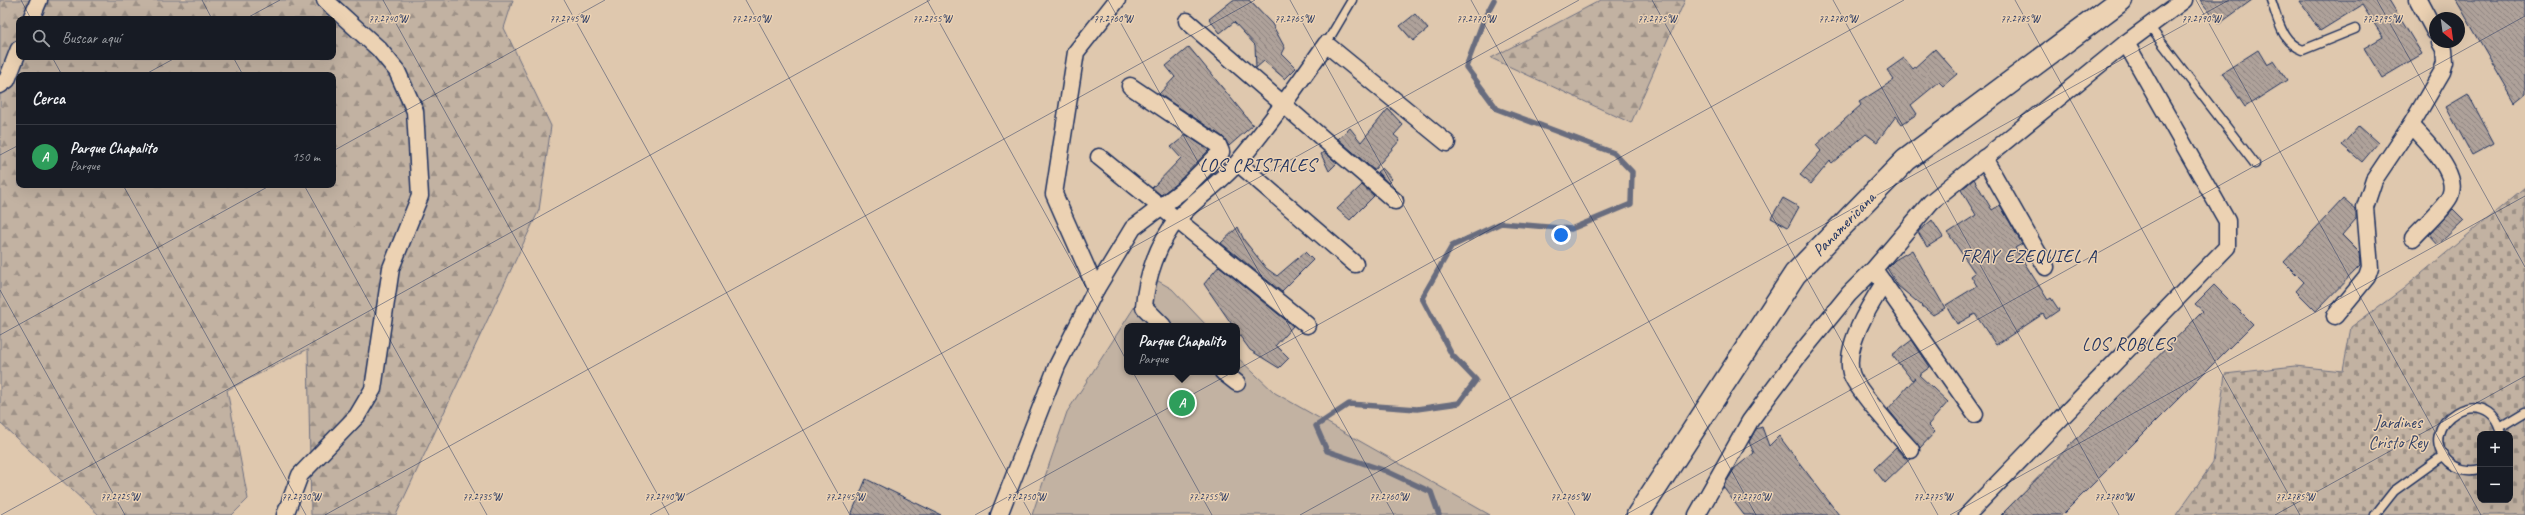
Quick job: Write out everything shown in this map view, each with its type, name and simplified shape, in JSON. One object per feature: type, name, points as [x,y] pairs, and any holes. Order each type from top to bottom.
[{"type":"main road","name":"Panamericana","points":[[1643,512],[1796,274],[1906,160],[2121,0]]},
{"type":"street","points":[[32,16],[38,0]]},
{"type":"street","points":[[285,515],[300,475],[356,416],[373,389],[391,268],[420,196],[415,111],[397,71],[379,49],[325,0]]},
{"type":"street","points":[[1096,288],[1054,194],[1076,52],[1118,0]]},
{"type":"street","points":[[1696,515],[1750,421],[1796,359],[1849,294],[1874,269],[1931,202],[2126,43],[2184,0]]},
{"type":"street","points":[[2418,0],[2429,21]]},
{"type":"street","points":[[1187,21],[1284,103],[1395,201]]},
{"type":"street","points":[[1968,515],[2227,247],[2227,221],[2126,43]]},
{"type":"street","points":[[1160,323],[1144,307],[1145,291],[1157,255],[1177,220],[1238,163],[1284,103],[1326,44],[1447,143]]},
{"type":"street","points":[[2335,316],[2367,277],[2370,268],[2365,207],[2374,180],[2412,125],[2442,72],[2445,62],[2443,48]]},
{"type":"street","points":[[0,85],[7,80],[16,57]]},
{"type":"street","points":[[999,515],[1057,366],[1096,288],[1133,228],[1183,190],[1221,152],[1221,148],[1130,86]]},
{"type":"street","points":[[2412,125],[2443,162],[2452,186],[2450,197],[2413,238]]},
{"type":"street","points":[[1099,157],[1307,326]]},
{"type":"street","points":[[1984,158],[2046,267]]},
{"type":"street","points":[[1238,163],[1355,264]]},
{"type":"street","points":[[1874,269],[1975,414]]},
{"type":"street","points":[[1884,283],[1864,315],[1853,346],[1851,374],[1891,428],[1912,450]]},
{"type":"street","points":[[1227,375],[1237,383]]},
{"type":"lane","points":[[1326,44],[1352,0]]},
{"type":"lane","points":[[2271,0],[2283,33],[2291,45],[2304,50],[2354,29]]},
{"type":"lane","points":[[2149,26],[2255,164]]},
{"type":"lane","points":[[2477,469],[2467,471],[2454,466],[2444,455],[2440,446],[2441,428],[2447,418],[2455,412],[2472,408],[2482,409],[2492,415],[2501,430],[2525,412]]},
{"type":"lane","points":[[2375,515],[2394,491],[2444,455]]},
{"type":"green space","points":[[0,0],[513,0],[504,28],[551,126],[539,210],[396,515],[311,515],[308,349],[227,390],[248,499],[232,515],[99,515],[0,423]]},
{"type":"green space","points":[[1601,0],[1685,0],[1631,123],[1491,58]]},
{"type":"green space","name":"Jardines Cristo Rey","points":[[2525,187],[2525,515],[2176,515],[2213,463],[2225,374],[2295,366],[2343,371],[2351,327],[2403,289]]},
{"type":"green space","points":[[1153,278],[1172,289],[1204,323],[1124,323]]},
{"type":"green space","points":[[1124,323],[1124,375],[1240,375],[1240,360],[1275,393],[1490,515],[1032,515],[1067,412]]},
{"type":"building","points":[[1233,0],[1249,0],[1272,24],[1285,48],[1282,54],[1296,68],[1285,79],[1264,61],[1256,68],[1255,45],[1234,22],[1220,33],[1209,19]]},
{"type":"building","points":[[2200,0],[2252,0],[2219,24]]},
{"type":"building","points":[[2299,0],[2389,0],[2422,54],[2382,78],[2364,48],[2383,37],[2362,5],[2320,31]]},
{"type":"building","points":[[2456,0],[2525,0],[2525,94],[2515,102],[2465,16],[2465,12],[2463,12]]},
{"type":"building","points":[[1415,14],[1428,29],[1413,41],[1400,26]]},
{"type":"building","points":[[1189,47],[1253,125],[1229,146],[1223,137],[1159,94],[1175,77],[1166,66]]},
{"type":"building","points":[[1935,49],[1957,74],[1943,86],[1939,82],[1911,105],[1917,114],[1902,124],[1896,116],[1877,142],[1866,134],[1832,163],[1830,161],[1811,184],[1800,175],[1821,151],[1816,145],[1861,105],[1859,102],[1894,80],[1887,70],[1904,58],[1913,69]]},
{"type":"building","points":[[2258,50],[2267,65],[2274,61],[2287,80],[2245,107],[2222,73]]},
{"type":"building","points":[[2468,94],[2494,143],[2472,155],[2446,107]]},
{"type":"building","points":[[1388,109],[1403,125],[1394,135],[1400,140],[1374,170],[1338,139],[1350,128],[1361,142]]},
{"type":"building","points":[[2359,126],[2378,143],[2362,162],[2342,145]]},
{"type":"building","points":[[1186,135],[1209,150],[1177,183],[1161,195],[1152,188],[1181,158],[1171,147]]},
{"type":"building","points":[[1324,152],[1337,163],[1329,171],[1321,154]]},
{"type":"building","points":[[1382,168],[1392,179],[1388,183],[1377,172]]},
{"type":"building","points":[[1974,179],[1992,210],[2000,205],[2022,244],[2015,248],[2048,300],[2051,298],[2059,310],[2046,319],[2043,314],[1996,345],[1975,314],[1957,324],[1946,305],[1977,286],[1971,276],[1975,273],[1948,233],[1976,215],[1961,190]]},
{"type":"building","points":[[1362,185],[1374,196],[1350,220],[1337,209]]},
{"type":"building","points":[[1783,198],[1799,207],[1788,227],[1771,218]]},
{"type":"building","points":[[2343,199],[2356,210],[2356,219],[2342,235],[2359,252],[2360,266],[2316,311],[2296,291],[2304,282],[2284,262]]},
{"type":"building","points":[[2453,209],[2464,220],[2438,245],[2429,235]]},
{"type":"building","points":[[1932,220],[1943,237],[1927,247],[1918,232]]},
{"type":"building","points":[[1238,227],[1244,240],[1266,268],[1277,276],[1305,252],[1313,260],[1282,291],[1283,293],[1221,243]]},
{"type":"building","points":[[1912,250],[1945,308],[1933,315],[1898,286],[1887,268],[1895,260]]},
{"type":"building","points":[[1219,266],[1293,326],[1276,345],[1289,358],[1279,368],[1250,350],[1240,336],[1240,323],[1231,323],[1204,284]]},
{"type":"building","points":[[2214,285],[2253,324],[2062,515],[2001,515],[2203,311],[2195,304]]},
{"type":"building","points":[[1912,340],[1930,367],[1919,375],[1948,402],[1928,425],[1935,432],[1920,448],[1888,409],[1915,378],[1912,380],[1892,355]]},
{"type":"building","points":[[1762,427],[1769,446],[1779,436],[1839,515],[1744,515],[1723,487],[1735,468],[1754,453],[1749,442],[1756,429]]},
{"type":"building","points":[[1896,448],[1904,457],[1910,459],[1885,483],[1874,469]]},
{"type":"building","points":[[866,479],[941,515],[851,515]]},
{"type":"waterway","points":[[1439,515],[1431,492],[1386,471],[1327,451],[1316,426],[1349,404],[1417,409],[1459,403],[1476,380],[1452,355],[1422,298],[1452,246],[1501,223],[1571,229],[1631,204],[1632,172],[1614,153],[1497,109],[1466,67],[1484,19],[1494,0]]},
{"type":"place","name":"Parque Chapalito","points":[[1182,403]]},
{"type":"district","name":"LOS CRISTALES","points":[[1258,165]]},
{"type":"district","name":"FRAY EZEQUIEL A","points":[[2029,256]]},
{"type":"district","name":"LOS ROBLES","points":[[2128,344]]}]
